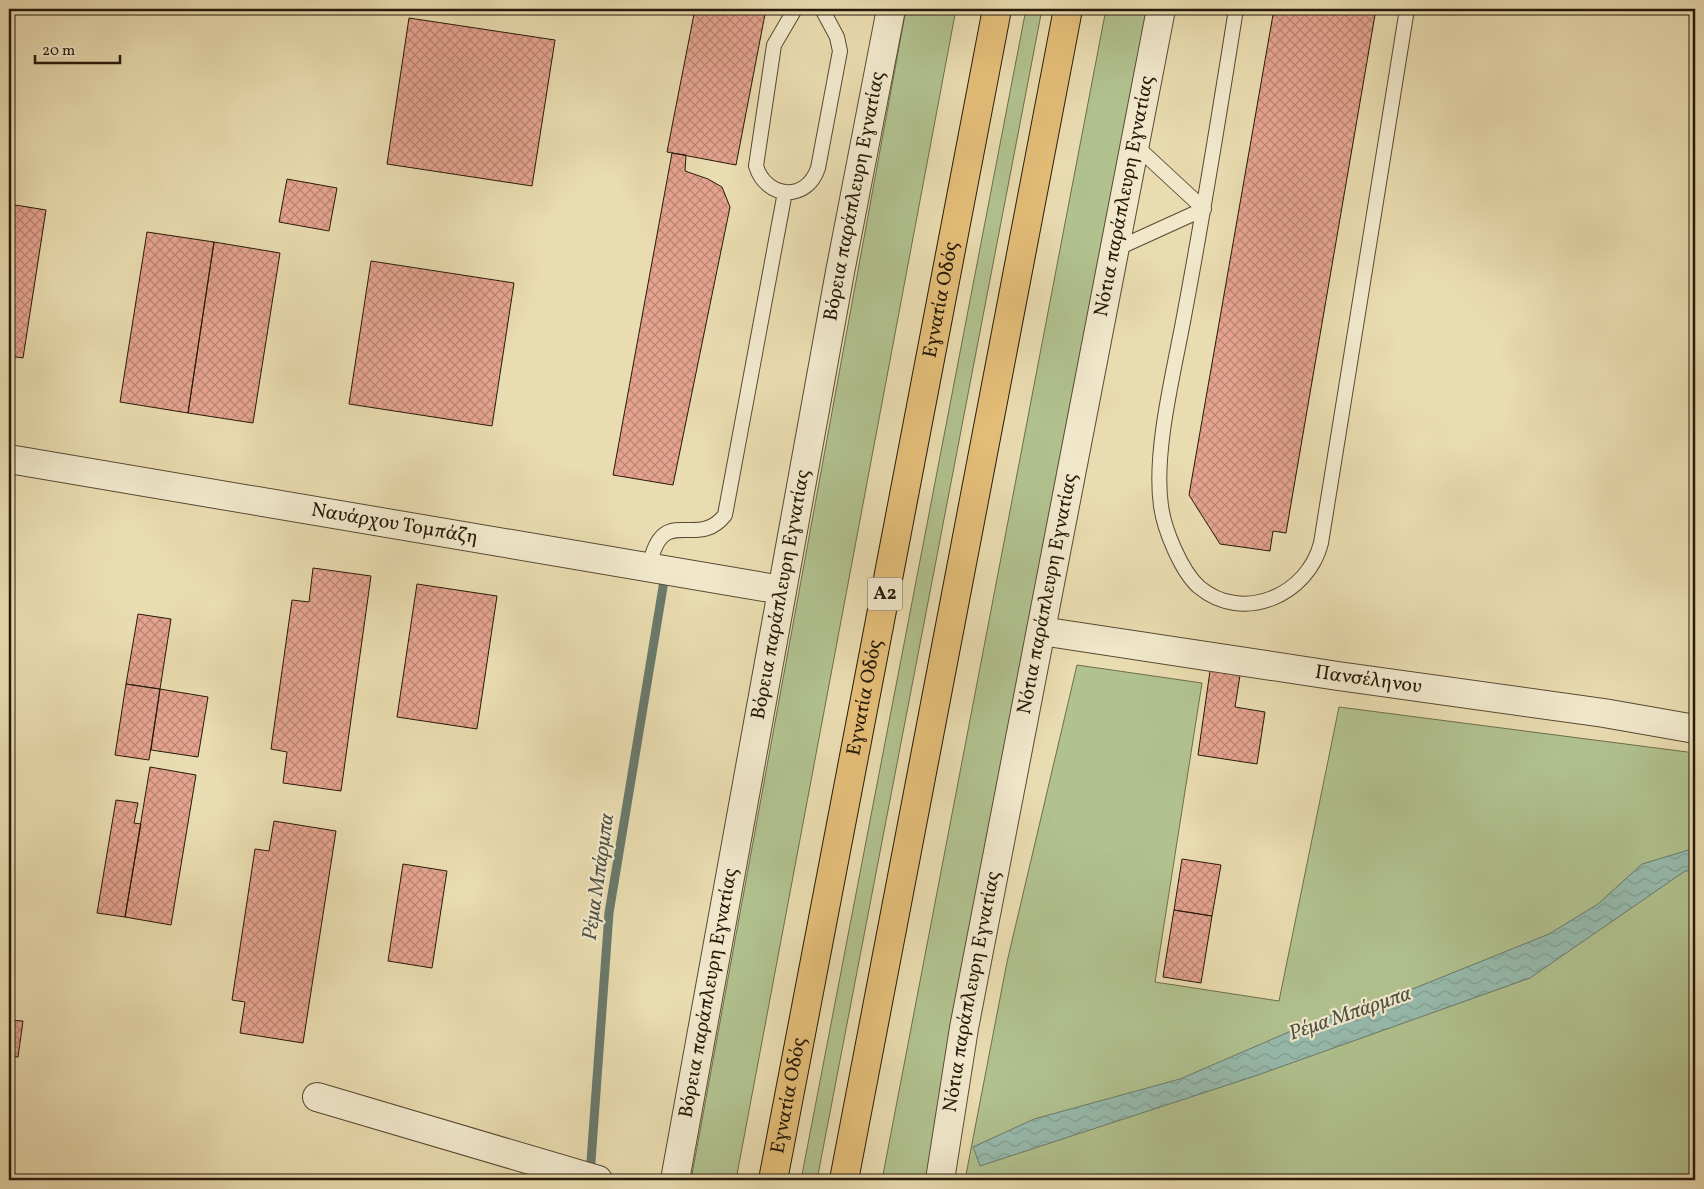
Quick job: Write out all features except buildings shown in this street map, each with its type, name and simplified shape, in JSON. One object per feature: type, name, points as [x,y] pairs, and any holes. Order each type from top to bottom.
[{"type":"highway","name":"Εγνατία Οδός","points":[[773,1180],[997,9]]},
{"type":"highway","points":[[844,1180],[1068,9]]},
{"type":"street","name":"Βόρεια παράπλευρη Εγνατίας","points":[[675,1180],[782,590],[891,9]]},
{"type":"street","name":"Νότια παράπλευρη Εγνατίας","points":[[940,1180],[964,1028],[1161,9]]},
{"type":"street","name":"Ναυάρχου Τομπάζη","points":[[9,459],[782,590]]},
{"type":"street","name":"Πανσέληνου","points":[[1041,631],[1338,676],[1604,713],[1695,729]]},
{"type":"street","points":[[317,1098],[598,1180]]},
{"type":"lane","points":[[795,9],[774,45],[756,157],[756,166],[764,183],[785,192],[803,189],[816,176],[818,168],[840,51],[837,37],[822,9]]},
{"type":"lane","points":[[1236,9],[1204,209],[1162,442],[1161,509],[1185,571],[1199,587],[1208,594],[1229,601],[1261,602],[1282,595],[1305,576],[1316,561],[1321,544],[1407,9]]},
{"type":"lane","points":[[1136,146],[1204,209]]},
{"type":"lane","points":[[649,568],[654,544],[667,532],[676,529],[702,531],[719,523],[725,515],[785,192]]},
{"type":"lane","points":[[1116,249],[1204,209]]},
{"type":"green space","points":[[906,9],[956,9],[736,1180],[691,1180]]},
{"type":"green space","points":[[1026,9],[1042,9],[817,1180],[801,1180]]},
{"type":"green space","points":[[1106,9],[1153,9],[932,1180],[882,1180]]},
{"type":"green space","points":[[1077,665],[1202,683],[1155,982],[1279,1001],[1339,707],[1695,753],[1695,1180],[965,1180],[1007,962]]},
{"type":"water","points":[[1695,848],[1695,870],[1685,871],[1530,978],[1255,1076],[980,1166],[973,1147],[1034,1119],[1180,1079],[1312,1022],[1415,988],[1549,934],[1598,904],[1642,864]]},
{"type":"waterway","name":"Ρέμα Μπάρμπα","points":[[590,1175],[609,913],[664,581]]}]
